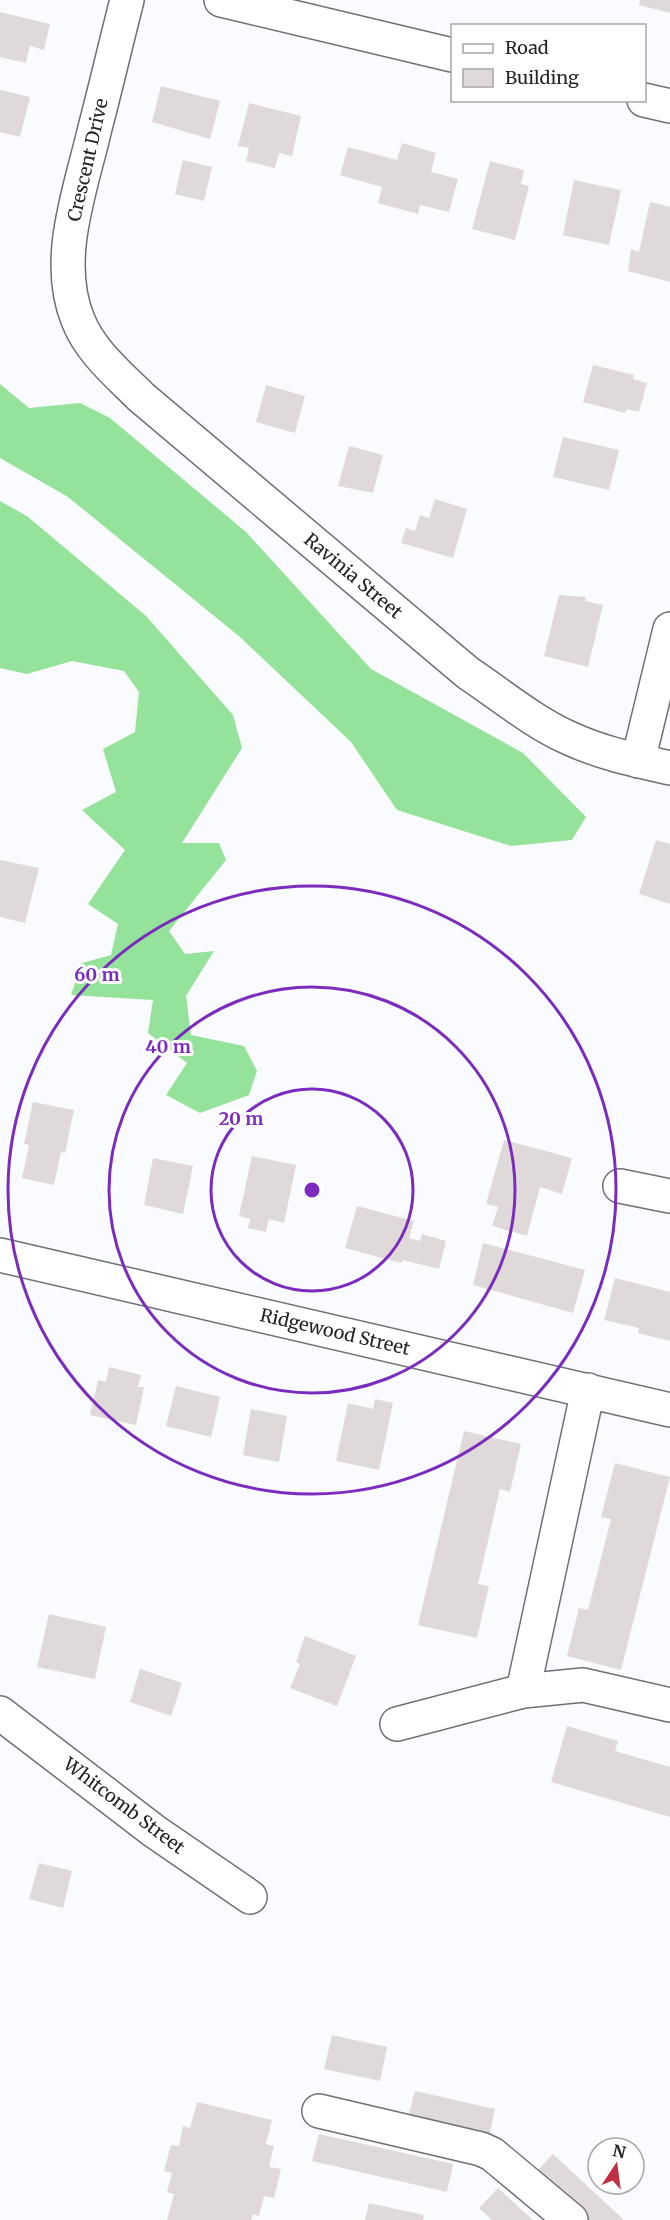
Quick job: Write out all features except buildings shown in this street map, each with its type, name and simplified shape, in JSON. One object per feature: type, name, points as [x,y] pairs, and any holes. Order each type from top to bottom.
[{"type":"street","name":"Crescent Drive","points":[[79,322],[69,292],[68,264],[72,225],[127,0]]},
{"type":"street","points":[[221,0],[451,55]]},
{"type":"street","points":[[646,100],[670,106]]},
{"type":"street","name":"Ravinia Street","points":[[79,322],[101,357],[141,397],[468,673],[521,710],[567,737],[604,752],[670,768]]},
{"type":"street","points":[[638,761],[670,629]]},
{"type":"street","points":[[620,1186],[670,1196]]},
{"type":"street","name":"Ridgewood Street","points":[[0,1255],[670,1410]]},
{"type":"street","points":[[523,1691],[588,1390]]},
{"type":"street","points":[[397,1724],[523,1691],[583,1685],[670,1704]]},
{"type":"street","name":"Whitcomb Street","points":[[0,1713],[154,1831],[250,1897]]},
{"type":"street","points":[[320,2111],[481,2149],[492,2154],[571,2220]]},
{"type":"green space","points":[[0,384],[29,408],[80,403],[110,418],[246,532],[371,669],[523,753],[586,817],[572,840],[511,846],[397,810],[351,742],[240,637],[68,497],[0,458]]},
{"type":"green space","points":[[0,501],[27,516],[146,616],[233,715],[242,748],[182,843],[219,843],[226,860],[169,931],[185,954],[214,951],[186,996],[191,1035],[244,1046],[257,1071],[249,1095],[200,1113],[166,1095],[187,1063],[148,1033],[153,1000],[71,995],[82,963],[111,955],[118,924],[88,904],[125,850],[82,810],[116,792],[103,749],[135,732],[139,692],[124,671],[72,661],[27,674],[0,668]]}]
